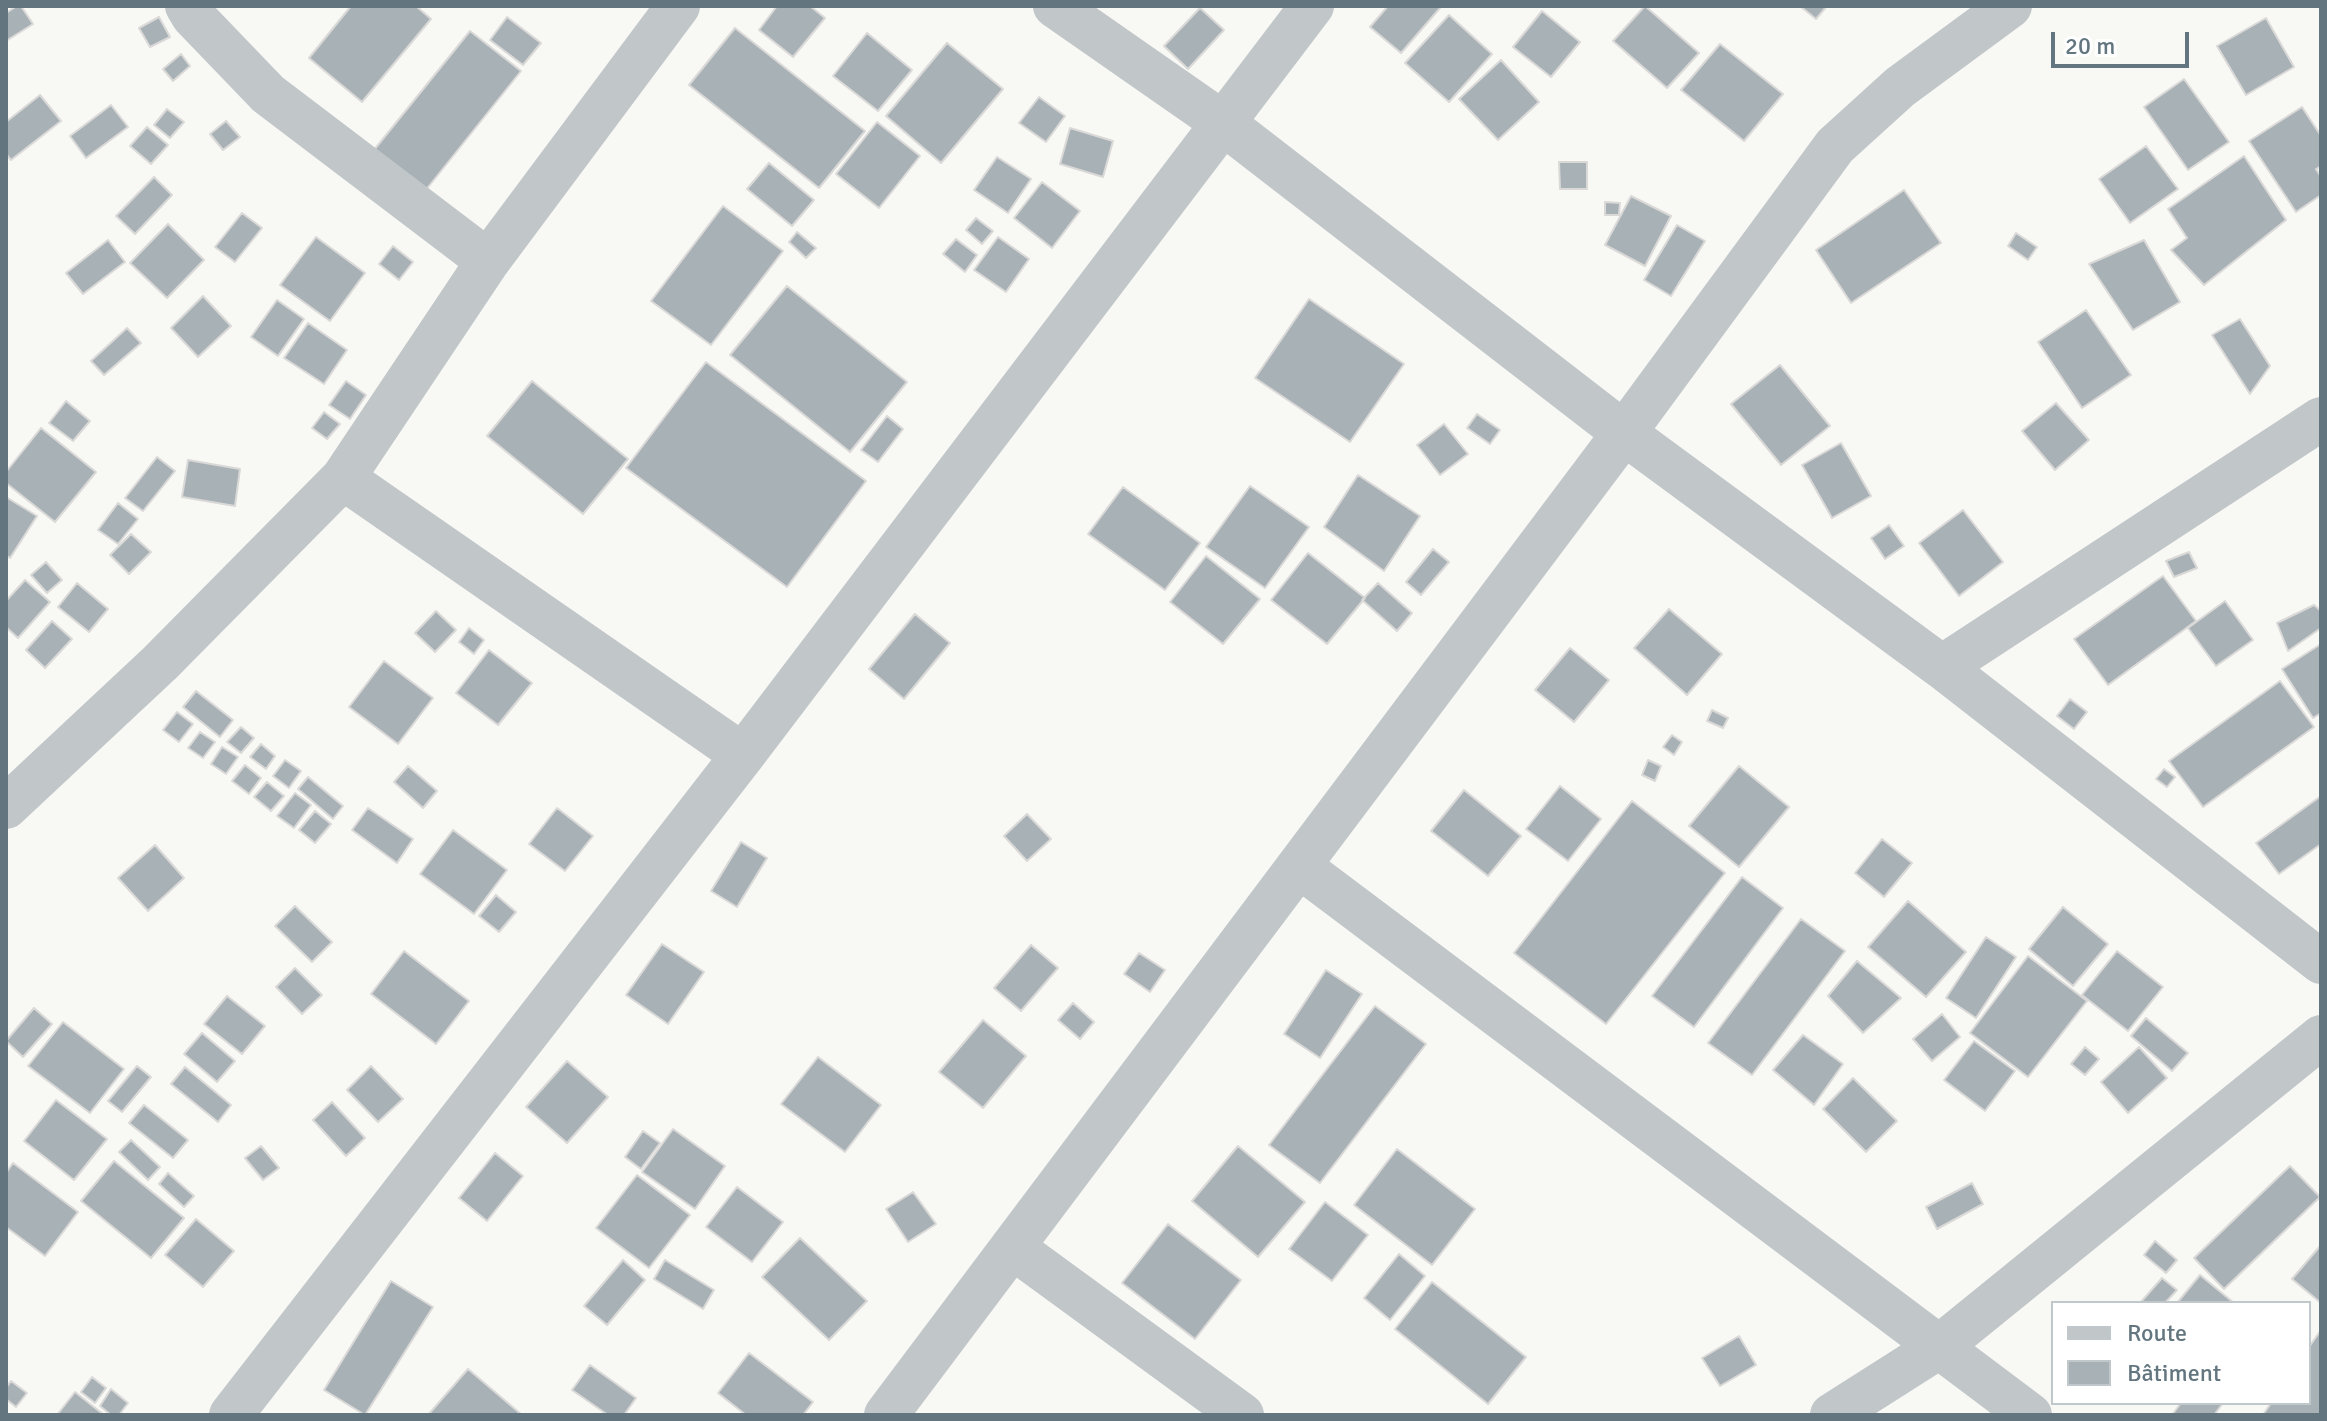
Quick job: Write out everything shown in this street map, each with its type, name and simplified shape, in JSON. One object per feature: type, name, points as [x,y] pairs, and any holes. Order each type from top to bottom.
[{"type":"street","points":[[187,6],[268,94],[488,261]]},
{"type":"street","points":[[6,807],[160,663],[343,478],[488,261],[678,6]]},
{"type":"street","points":[[1055,6],[1223,123],[1624,433],[1942,667],[2321,962]]},
{"type":"street","points":[[231,1415],[743,755],[1312,6]]},
{"type":"street","points":[[886,1415],[1624,433],[1835,146],[1900,87],[2010,6]]},
{"type":"street","points":[[1942,667],[2321,419]]},
{"type":"street","points":[[343,478],[743,755]]},
{"type":"street","points":[[1299,866],[2030,1415]]},
{"type":"street","points":[[1832,1415],[1939,1347],[2321,1037]]},
{"type":"street","points":[[1012,1247],[1242,1415]]},
{"type":"building","points":[[21,6],[33,24],[6,41],[6,13]]},
{"type":"building","points":[[351,6],[416,6],[431,19],[362,102],[309,58]]},
{"type":"building","points":[[777,6],[810,6],[825,18],[793,57],[759,30]]},
{"type":"building","points":[[1388,6],[1440,8],[1401,53],[1370,27]]},
{"type":"building","points":[[1645,6],[1699,53],[1667,88],[1613,41]]},
{"type":"building","points":[[1800,6],[1827,6],[1816,19]]},
{"type":"building","points":[[1200,8],[1224,30],[1188,69],[1164,46]]},
{"type":"building","points":[[1542,11],[1580,42],[1551,77],[1513,47]]},
{"type":"building","points":[[1449,15],[1492,54],[1449,102],[1405,63]]},
{"type":"building","points":[[159,17],[170,37],[150,47],[139,28]]},
{"type":"building","points":[[507,17],[541,43],[523,65],[490,40]]},
{"type":"building","points":[[2266,18],[2294,67],[2246,95],[2217,46]]},
{"type":"building","points":[[735,28],[865,131],[819,188],[689,85]]},
{"type":"building","points":[[470,31],[521,71],[425,191],[374,150]]},
{"type":"building","points":[[867,33],[912,70],[878,111],[833,76]]},
{"type":"building","points":[[947,43],[1003,89],[941,163],[886,116]]},
{"type":"building","points":[[1720,44],[1783,94],[1744,141],[1681,90]]},
{"type":"building","points":[[181,54],[190,66],[173,81],[163,69]]},
{"type":"building","points":[[1501,60],[1539,102],[1498,140],[1459,99]]},
{"type":"building","points":[[2184,79],[2229,142],[2188,170],[2144,107]]},
{"type":"building","points":[[40,95],[61,121],[11,160],[6,154],[6,122]]},
{"type":"building","points":[[1039,97],[1065,116],[1046,142],[1019,123]]},
{"type":"building","points":[[111,105],[128,127],[86,158],[70,136]]},
{"type":"building","points":[[2302,107],[2321,136],[2321,166],[2316,169],[2321,177],[2321,195],[2296,212],[2249,141]]},
{"type":"building","points":[[167,109],[184,122],[170,138],[154,125]]},
{"type":"building","points":[[226,121],[240,137],[223,150],[210,134]]},
{"type":"building","points":[[877,122],[920,156],[879,208],[836,174]]},
{"type":"building","points":[[147,127],[168,145],[151,164],[130,146]]},
{"type":"building","points":[[1070,128],[1113,141],[1103,177],[1060,164]]},
{"type":"building","points":[[2146,146],[2178,189],[2130,223],[2099,179]]},
{"type":"building","points":[[2244,156],[2286,220],[2204,285],[2171,250],[2187,238],[2168,209]]},
{"type":"building","points":[[997,157],[1031,179],[1008,213],[974,190]]},
{"type":"building","points":[[1559,162],[1587,162],[1587,189],[1560,189]]},
{"type":"building","points":[[769,163],[814,200],[792,226],[747,189]]},
{"type":"building","points":[[154,177],[172,195],[135,234],[116,216]]},
{"type":"building","points":[[1042,182],[1080,211],[1052,248],[1014,218]]},
{"type":"building","points":[[1904,190],[1941,243],[1851,303],[1816,250]]},
{"type":"building","points":[[1631,196],[1671,216],[1645,266],[1605,245]]},
{"type":"building","points":[[1605,202],[1620,203],[1619,215],[1605,215]]},
{"type":"building","points":[[723,206],[783,251],[711,345],[651,301]]},
{"type":"building","points":[[242,213],[262,228],[235,262],[215,247]]},
{"type":"building","points":[[976,218],[993,231],[982,244],[966,230]]},
{"type":"building","points":[[168,224],[204,260],[167,298],[130,263]]},
{"type":"building","points":[[1677,225],[1705,241],[1671,296],[1644,280]]},
{"type":"building","points":[[797,232],[816,248],[806,258],[789,242]]},
{"type":"building","points":[[2016,233],[2037,247],[2028,260],[2008,246]]},
{"type":"building","points":[[316,237],[365,273],[330,321],[280,285]]},
{"type":"building","points":[[998,237],[1029,259],[1006,292],[974,270]]},
{"type":"building","points":[[956,239],[977,255],[965,272],[943,254]]},
{"type":"building","points":[[108,240],[125,262],[83,294],[66,273]]},
{"type":"building","points":[[2144,240],[2180,302],[2133,330],[2089,264]]},
{"type":"building","points":[[393,246],[413,262],[399,280],[379,264]]},
{"type":"building","points":[[787,286],[907,382],[850,452],[730,355]]},
{"type":"building","points":[[203,296],[231,326],[198,357],[171,328]]},
{"type":"building","points":[[1309,299],[1404,364],[1350,442],[1255,378]]},
{"type":"building","points":[[277,300],[304,319],[278,356],[251,337]]},
{"type":"building","points":[[2086,310],[2131,375],[2082,408],[2038,342]]},
{"type":"building","points":[[2240,319],[2270,366],[2250,394],[2212,335]]},
{"type":"building","points":[[308,323],[347,350],[324,384],[284,358]]},
{"type":"building","points":[[127,328],[141,343],[104,375],[91,361]]},
{"type":"building","points":[[706,362],[866,481],[787,587],[626,468]]},
{"type":"building","points":[[1780,365],[1830,426],[1781,465],[1731,404]]},
{"type":"building","points":[[346,381],[366,395],[350,419],[329,405]]},
{"type":"building","points":[[532,381],[628,459],[583,514],[487,436]]},
{"type":"building","points":[[66,401],[90,421],[73,441],[49,423]]},
{"type":"building","points":[[2056,403],[2089,440],[2055,470],[2022,431]]},
{"type":"building","points":[[324,412],[340,424],[327,439],[312,428]]},
{"type":"building","points":[[1477,414],[1500,430],[1490,444],[1467,428]]},
{"type":"building","points":[[887,416],[903,429],[878,462],[861,450]]},
{"type":"building","points":[[1444,424],[1468,454],[1440,475],[1417,445]]},
{"type":"building","points":[[41,428],[96,472],[55,522],[6,483],[6,472]]},
{"type":"building","points":[[1841,443],[1871,496],[1832,518],[1802,465]]},
{"type":"building","points":[[157,457],[175,471],[143,511],[125,498]]},
{"type":"building","points":[[188,460],[240,469],[235,506],[182,497]]},
{"type":"building","points":[[1358,475],[1420,516],[1384,571],[1324,527]]},
{"type":"building","points":[[1250,486],[1309,527],[1265,588],[1206,547]]},
{"type":"building","points":[[1123,487],[1200,543],[1165,590],[1088,534]]},
{"type":"building","points":[[6,497],[37,516],[10,558],[6,555]]},
{"type":"building","points":[[118,503],[138,519],[118,544],[98,530]]},
{"type":"building","points":[[1963,510],[2003,562],[1959,596],[1919,543]]},
{"type":"building","points":[[1889,525],[1904,546],[1885,559],[1871,538]]},
{"type":"building","points":[[131,534],[151,552],[129,574],[110,555]]},
{"type":"building","points":[[1433,549],[1449,562],[1421,595],[1406,582]]},
{"type":"building","points":[[2189,552],[2197,568],[2174,577],[2166,561]]},
{"type":"building","points":[[1308,553],[1365,598],[1327,644],[1271,600]]},
{"type":"building","points":[[1206,556],[1260,599],[1223,644],[1170,602]]},
{"type":"building","points":[[46,562],[62,580],[47,593],[31,575]]},
{"type":"building","points":[[2163,576],[2196,621],[2108,685],[2074,639]]},
{"type":"building","points":[[25,580],[50,602],[18,638],[6,627],[6,601]]},
{"type":"building","points":[[77,583],[108,609],[89,632],[58,607]]},
{"type":"building","points":[[1378,583],[1412,613],[1397,631],[1362,600]]},
{"type":"building","points":[[2225,601],[2253,640],[2216,666],[2188,628]]},
{"type":"building","points":[[2314,605],[2321,611],[2321,628],[2288,651],[2277,623]]},
{"type":"building","points":[[1669,609],[1722,654],[1687,695],[1634,648]]},
{"type":"building","points":[[436,611],[456,630],[435,652],[415,633]]},
{"type":"building","points":[[915,614],[950,643],[904,699],[869,669]]},
{"type":"building","points":[[52,621],[72,639],[45,668],[26,650]]},
{"type":"building","points":[[469,628],[484,640],[474,654],[459,642]]},
{"type":"building","points":[[2321,644],[2321,713],[2313,718],[2282,669]]},
{"type":"building","points":[[1570,648],[1609,680],[1574,722],[1535,690]]},
{"type":"building","points":[[489,650],[532,683],[498,725],[456,693]]},
{"type":"building","points":[[384,661],[433,698],[398,744],[349,707]]},
{"type":"building","points":[[2280,681],[2314,727],[2203,807],[2169,761]]},
{"type":"building","points":[[196,691],[233,720],[220,737],[183,707]]},
{"type":"building","points":[[2070,699],[2087,712],[2074,729],[2057,716]]},
{"type":"building","points":[[1712,710],[1728,718],[1723,728],[1707,721]]},
{"type":"building","points":[[177,712],[193,724],[179,742],[163,730]]},
{"type":"building","points":[[241,727],[254,738],[241,753],[227,742]]},
{"type":"building","points":[[200,732],[215,742],[203,758],[188,748]]},
{"type":"building","points":[[1672,735],[1682,742],[1674,755],[1663,747]]},
{"type":"building","points":[[261,744],[275,756],[266,769],[250,757]]},
{"type":"building","points":[[222,747],[238,757],[226,774],[211,764]]},
{"type":"building","points":[[285,760],[301,771],[289,788],[273,776]]},
{"type":"building","points":[[1648,760],[1661,766],[1655,781],[1642,775]]},
{"type":"building","points":[[245,765],[261,778],[249,794],[232,781]]},
{"type":"building","points":[[408,766],[437,791],[423,808],[394,782]]},
{"type":"building","points":[[1739,766],[1789,807],[1739,867],[1689,826]]},
{"type":"building","points":[[2164,769],[2175,777],[2167,787],[2156,779]]},
{"type":"building","points":[[308,777],[343,806],[333,819],[298,789]]},
{"type":"building","points":[[267,782],[284,796],[271,811],[254,797]]},
{"type":"building","points":[[1560,786],[1601,819],[1568,861],[1526,829]]},
{"type":"building","points":[[1464,790],[1521,836],[1488,876],[1431,831]]},
{"type":"building","points":[[295,793],[311,805],[294,828],[277,816]]},
{"type":"building","points":[[2321,796],[2321,844],[2279,874],[2256,843]]},
{"type":"building","points":[[1632,801],[1725,873],[1606,1024],[1514,953]]},
{"type":"building","points":[[368,808],[413,839],[397,863],[352,830]]},
{"type":"building","points":[[557,808],[593,836],[565,871],[529,844]]},
{"type":"building","points":[[315,811],[331,824],[315,843],[299,830]]},
{"type":"building","points":[[1027,814],[1051,839],[1027,861],[1004,836]]},
{"type":"building","points":[[453,830],[507,870],[474,914],[420,874]]},
{"type":"building","points":[[1882,839],[1912,863],[1884,897],[1855,873]]},
{"type":"building","points":[[741,842],[767,858],[737,907],[711,891]]},
{"type":"building","points":[[155,845],[184,878],[148,911],[118,878]]},
{"type":"building","points":[[1742,877],[1783,908],[1694,1027],[1652,996]]},
{"type":"building","points":[[496,895],[516,912],[499,932],[479,916]]},
{"type":"building","points":[[1908,901],[1966,952],[1926,997],[1868,947]]},
{"type":"building","points":[[295,906],[332,942],[312,962],[275,926]]},
{"type":"building","points":[[2063,907],[2108,944],[2073,986],[2029,949]]},
{"type":"building","points":[[1801,919],[1845,951],[1752,1075],[1708,1043]]},
{"type":"building","points":[[1986,937],[2016,957],[1976,1018],[1946,998]]},
{"type":"building","points":[[662,944],[704,972],[668,1024],[626,995]]},
{"type":"building","points":[[1031,945],[1058,968],[1021,1011],[994,988]]},
{"type":"building","points":[[404,951],[469,1001],[436,1044],[371,994]]},
{"type":"building","points":[[2117,951],[2163,987],[2128,1031],[2082,995]]},
{"type":"building","points":[[1139,953],[1165,970],[1150,992],[1124,974]]},
{"type":"building","points":[[2028,956],[2087,1001],[2028,1077],[1970,1033]]},
{"type":"building","points":[[1857,961],[1901,998],[1863,1033],[1828,996]]},
{"type":"building","points":[[295,968],[322,995],[302,1014],[276,987]]},
{"type":"building","points":[[1326,970],[1362,994],[1320,1058],[1284,1034]]},
{"type":"building","points":[[227,996],[265,1026],[242,1054],[204,1024]]},
{"type":"building","points":[[1073,1003],[1094,1022],[1080,1039],[1058,1020]]},
{"type":"building","points":[[1375,1006],[1426,1044],[1320,1183],[1269,1145]]},
{"type":"building","points":[[34,1008],[52,1024],[23,1057],[6,1041]]},
{"type":"building","points":[[1942,1014],[1960,1037],[1932,1061],[1913,1039]]},
{"type":"building","points":[[2146,1018],[2188,1053],[2172,1071],[2131,1036]]},
{"type":"building","points":[[983,1020],[1026,1056],[983,1108],[939,1072]]},
{"type":"building","points":[[63,1022],[124,1069],[90,1113],[28,1066]]},
{"type":"building","points":[[202,1033],[235,1061],[217,1082],[184,1054]]},
{"type":"building","points":[[1803,1035],[1843,1064],[1814,1105],[1773,1070]]},
{"type":"building","points":[[1974,1041],[2015,1071],[1985,1111],[1944,1080]]},
{"type":"building","points":[[2085,1047],[2099,1059],[2085,1075],[2071,1064]]},
{"type":"building","points":[[2139,1047],[2167,1078],[2128,1113],[2101,1082]]},
{"type":"building","points":[[818,1057],[881,1105],[845,1152],[781,1104]]},
{"type":"building","points":[[567,1061],[608,1097],[567,1143],[526,1107]]},
{"type":"building","points":[[137,1066],[151,1077],[122,1112],[108,1101]]},
{"type":"building","points":[[371,1066],[403,1099],[378,1122],[347,1090]]},
{"type":"building","points":[[185,1067],[231,1105],[218,1122],[171,1084]]},
{"type":"building","points":[[1853,1078],[1897,1121],[1866,1152],[1823,1109]]},
{"type":"building","points":[[56,1100],[107,1139],[74,1180],[24,1141]]},
{"type":"building","points":[[332,1102],[365,1138],[346,1156],[313,1120]]},
{"type":"building","points":[[144,1105],[188,1140],[173,1158],[129,1123]]},
{"type":"building","points":[[673,1129],[725,1166],[695,1209],[642,1172]]},
{"type":"building","points":[[643,1131],[660,1143],[641,1169],[625,1157]]},
{"type":"building","points":[[131,1140],[160,1167],[148,1180],[119,1152]]},
{"type":"building","points":[[261,1146],[279,1168],[263,1180],[245,1158]]},
{"type":"building","points":[[1238,1146],[1305,1202],[1258,1257],[1192,1201]]},
{"type":"building","points":[[1397,1149],[1475,1209],[1432,1265],[1354,1205]]},
{"type":"building","points":[[495,1153],[523,1176],[487,1221],[459,1198]]},
{"type":"building","points":[[114,1161],[184,1218],[151,1258],[81,1201]]},
{"type":"building","points":[[13,1163],[78,1212],[45,1256],[6,1227],[6,1173]]},
{"type":"building","points":[[2290,1166],[2320,1197],[2224,1289],[2194,1258]]},
{"type":"building","points":[[168,1173],[194,1196],[184,1207],[159,1184]]},
{"type":"building","points":[[637,1175],[690,1215],[649,1268],[596,1228]]},
{"type":"building","points":[[1972,1183],[1983,1204],[1937,1229],[1926,1207]]},
{"type":"building","points":[[737,1187],[783,1222],[752,1262],[706,1227]]},
{"type":"building","points":[[913,1192],[936,1224],[908,1242],[886,1209]]},
{"type":"building","points":[[1325,1202],[1368,1235],[1332,1281],[1289,1249]]},
{"type":"building","points":[[196,1219],[234,1251],[203,1287],[165,1255]]},
{"type":"building","points":[[1168,1224],[1241,1280],[1195,1339],[1122,1283]]},
{"type":"building","points":[[800,1238],[867,1301],[829,1340],[762,1277]]},
{"type":"building","points":[[2155,1241],[2177,1260],[2166,1273],[2144,1255]]},
{"type":"building","points":[[2321,1245],[2321,1303],[2292,1279]]},
{"type":"building","points":[[1399,1254],[1425,1276],[1390,1320],[1364,1298]]},
{"type":"building","points":[[623,1260],[645,1280],[607,1325],[584,1306]]},
{"type":"building","points":[[665,1260],[714,1290],[703,1309],[654,1279]]},
{"type":"building","points":[[2200,1275],[2232,1301],[2179,1301]]},
{"type":"building","points":[[2162,1278],[2177,1290],[2167,1301],[2142,1301]]},
{"type":"building","points":[[391,1281],[433,1307],[365,1415],[324,1390]]},
{"type":"building","points":[[1432,1282],[1526,1357],[1488,1404],[1395,1329]]},
{"type":"building","points":[[2321,1330],[2321,1415],[2263,1415],[2270,1405],[2311,1405],[2311,1344]]},
{"type":"building","points":[[1739,1336],[1756,1365],[1720,1386],[1702,1358]]},
{"type":"building","points":[[749,1353],[813,1402],[803,1415],[746,1415],[718,1393]]},
{"type":"building","points":[[590,1365],[636,1398],[624,1415],[608,1415],[572,1390]]},
{"type":"building","points":[[468,1369],[522,1415],[428,1415]]},
{"type":"building","points":[[92,1377],[106,1388],[95,1403],[81,1392]]},
{"type":"building","points":[[11,1381],[27,1393],[16,1407],[6,1399],[6,1388]]},
{"type":"building","points":[[111,1389],[128,1403],[119,1415],[111,1415],[100,1406]]},
{"type":"building","points":[[75,1392],[104,1415],[57,1415]]},
{"type":"building","points":[[2180,1405],[2222,1405],[2214,1415],[2172,1415]]}]
